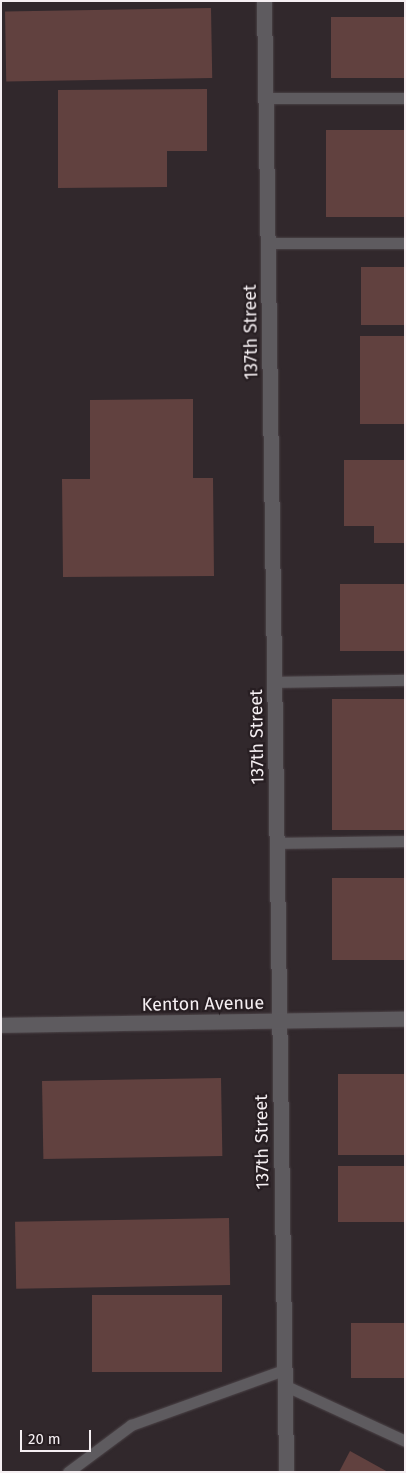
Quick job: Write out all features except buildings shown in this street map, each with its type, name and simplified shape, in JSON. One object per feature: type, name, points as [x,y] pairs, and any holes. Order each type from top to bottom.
[{"type":"street","name":"137th Street","points":[[264,1],[286,1472]]},
{"type":"street","name":"Kenton Avenue","points":[[1,1025],[405,1020]]},
{"type":"lane","points":[[266,98],[405,98]]},
{"type":"lane","points":[[268,242],[405,243]]},
{"type":"lane","points":[[274,682],[405,680]]},
{"type":"lane","points":[[277,843],[405,841]]},
{"type":"lane","points":[[68,1472],[131,1425],[284,1377],[405,1441]]}]
